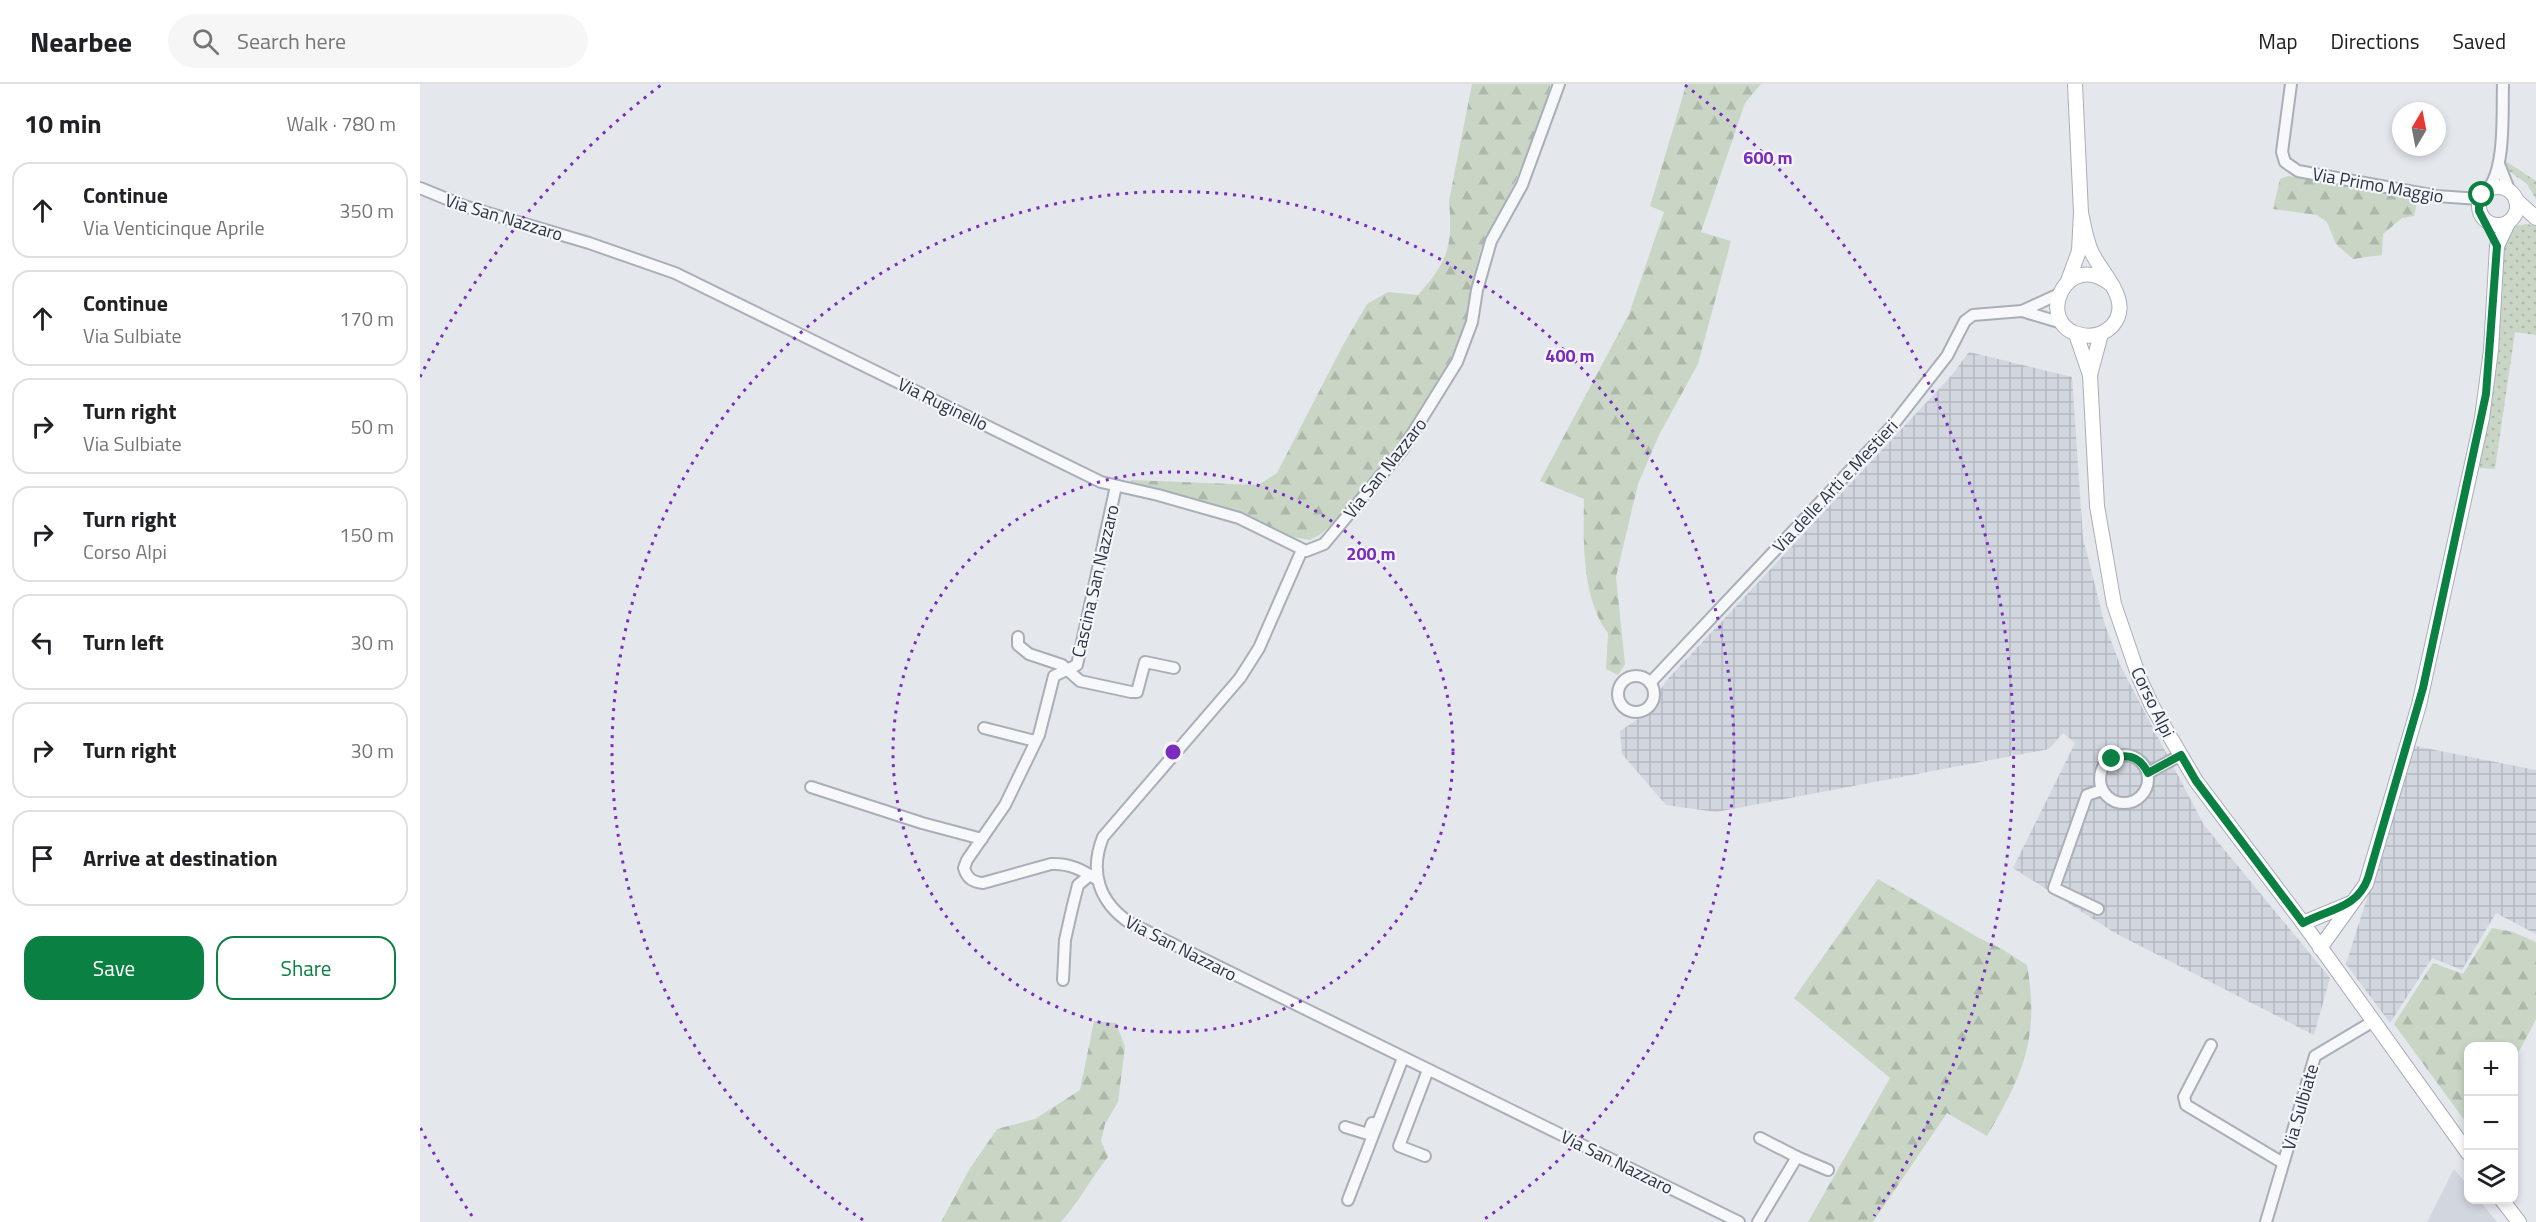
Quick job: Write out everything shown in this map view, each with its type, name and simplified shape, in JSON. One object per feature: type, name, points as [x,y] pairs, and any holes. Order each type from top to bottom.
[{"type":"main road","points":[[2075,84],[2081,213],[2079,250],[2068,282],[2059,294],[2057,307],[2062,323],[2076,334],[2090,337],[2101,334],[2112,326],[2119,312],[2119,299],[2091,251],[2081,213]]},
{"type":"main road","points":[[2497,246],[2479,210],[2484,194],[2500,187],[2536,218]]},
{"type":"main road","points":[[2320,948],[2366,884],[2428,667],[2486,394],[2497,246],[2516,211],[2513,196]]},
{"type":"main road","points":[[2482,217],[2494,225],[2536,218]]},
{"type":"main road","points":[[2068,282],[2087,274],[2098,276],[2113,286]]},
{"type":"main road","name":"Corso Alpi","points":[[2076,334],[2090,375],[2097,506],[2114,604],[2139,677],[2152,706],[2196,781],[2303,923],[2372,1022],[2467,1150]]},
{"type":"main road","name":"Corso Alpi","points":[[2090,375],[2101,334]]},
{"type":"main road","points":[[2303,923],[2351,903]]},
{"type":"main road","points":[[2505,1204],[2519,1222]]},
{"type":"street","name":"Via San Nazzaro","points":[[1558,84],[1522,185],[1491,241],[1477,290],[1469,332],[1458,362],[1447,381],[1403,449],[1324,544],[1314,549],[1302,550],[1259,648],[1240,678],[1222,702],[1103,837],[1094,877],[1108,905],[1130,923],[1739,1222]]},
{"type":"street","name":"Via Primo Maggio","points":[[2290,84],[2282,152],[2285,162],[2298,171],[2436,196],[2484,194]]},
{"type":"street","points":[[2484,194],[2493,181],[2499,164],[2503,84]]},
{"type":"street","points":[[2499,164],[2513,196]]},
{"type":"street","name":"Via San Nazzaro","points":[[420,188],[464,206],[589,243]]},
{"type":"street","name":"Via Ruginello","points":[[589,243],[675,273],[1101,482],[1158,495],[1239,518],[1302,550]]},
{"type":"street","name":"Via delle Arti e Mestieri","points":[[1650,683],[1893,425],[1947,356],[1965,321],[1973,315],[2022,311],[2059,294]]},
{"type":"street","name":"Via delle Arti e Mestieri","points":[[2022,311],[2062,323]]},
{"type":"street","name":"Cascina San Nazzaro","points":[[1037,738],[1054,676],[1077,664],[1080,658],[1116,486]]},
{"type":"street","name":"Cascina San Nazzaro","points":[[1018,637],[1018,645],[1029,654],[1062,665],[1080,681],[1131,692],[1137,692],[1145,662],[1174,668]]},
{"type":"street","points":[[984,728],[1037,738],[1005,805],[967,860],[964,868],[969,878],[983,883],[1051,864],[1070,865],[1094,877]]},
{"type":"street","points":[[2148,773],[2181,755]]},
{"type":"street","points":[[2129,756],[2137,759],[2148,773],[2146,791],[2133,802],[2115,802],[2102,790],[2101,772],[2112,759],[2129,756]]},
{"type":"street","points":[[811,787],[922,823],[982,839]]},
{"type":"street","points":[[2098,909],[2054,888],[2087,795],[2102,790]]},
{"type":"street","points":[[1063,981],[1065,940],[1078,885],[1094,877]]},
{"type":"street","name":"Via Sulbiate","points":[[2266,1222],[2315,1056],[2372,1022]]},
{"type":"street","points":[[2211,1045],[2184,1097],[2186,1105],[2283,1163]]},
{"type":"street","points":[[1345,1127],[1368,1134],[1401,1057]]},
{"type":"street","points":[[1348,1200],[1401,1057]]},
{"type":"street","points":[[1425,1156],[1399,1146],[1428,1070]]},
{"type":"street","points":[[1760,1138],[1828,1170]]},
{"type":"street","points":[[1758,1222],[1797,1157]]},
{"type":"shaded area","points":[[1969,352],[2072,377],[2083,538],[2105,625],[2121,667],[2204,825],[2330,978],[2314,1035],[2115,933],[2013,868],[2075,743],[2063,733],[2049,749],[1716,812],[1666,805],[1622,754],[1620,731],[1653,709],[1659,692],[1667,680],[1952,375]]},
{"type":"shaded area","points":[[2415,746],[2536,770],[2536,934],[2496,913],[2462,970],[2432,958],[2390,1023],[2346,964]]},
{"type":"shaded area","points":[[2454,1169],[2464,1181],[2464,1204],[2482,1204],[2497,1222],[2427,1222]]},
{"type":"green space","points":[[1472,84],[1551,84],[1537,130],[1515,182],[1481,248],[1467,319],[1451,358],[1423,408],[1398,446],[1333,523],[1310,540],[1293,537],[1265,526],[1129,486],[1131,480],[1258,485],[1277,473],[1342,347],[1367,304],[1388,292],[1418,295],[1442,262],[1449,242],[1449,201]]},
{"type":"green space","points":[[1688,84],[1761,84],[1745,103],[1701,232],[1731,241],[1698,364],[1659,435],[1638,484],[1616,577],[1625,664],[1618,675],[1606,669],[1608,633],[1599,619],[1589,587],[1584,551],[1584,499],[1540,481],[1629,314],[1664,212],[1650,206]]},
{"type":"green space","points":[[2504,160],[2536,181],[2536,199],[2527,184],[2509,171]]},
{"type":"green space","points":[[2288,176],[2418,198],[2414,216],[2402,218],[2383,234],[2382,255],[2353,259],[2336,244],[2327,222],[2317,215],[2273,209],[2280,179]]},
{"type":"green space","points":[[2526,224],[2536,226],[2536,335],[2515,332],[2495,469],[2480,468],[2479,457],[2487,431],[2498,323],[2502,247],[2507,231]]},
{"type":"green space","points":[[1878,879],[2027,965],[2031,1014],[2030,1035],[2019,1074],[1987,1136],[1947,1113],[1873,1222],[1808,1222],[1890,1078],[1794,998]]},
{"type":"green space","points":[[2492,928],[2513,932],[2536,942],[2536,1019],[2518,1053],[2518,1042],[2464,1042],[2464,1120],[2394,1024],[2433,963],[2463,974]]},
{"type":"green space","points":[[1094,1021],[1116,1023],[1125,1047],[1118,1102],[1105,1124],[1101,1141],[1108,1157],[1061,1222],[941,1222],[969,1170],[997,1129],[1035,1119],[1080,1090]]},
{"type":"route","points":[[2112,759],[2129,756],[2137,759],[2148,773],[2181,755],[2196,781],[2303,923],[2351,903],[2361,892],[2368,878],[2419,705],[2482,418],[2491,350],[2497,246],[2479,211],[2482,195]]}]
